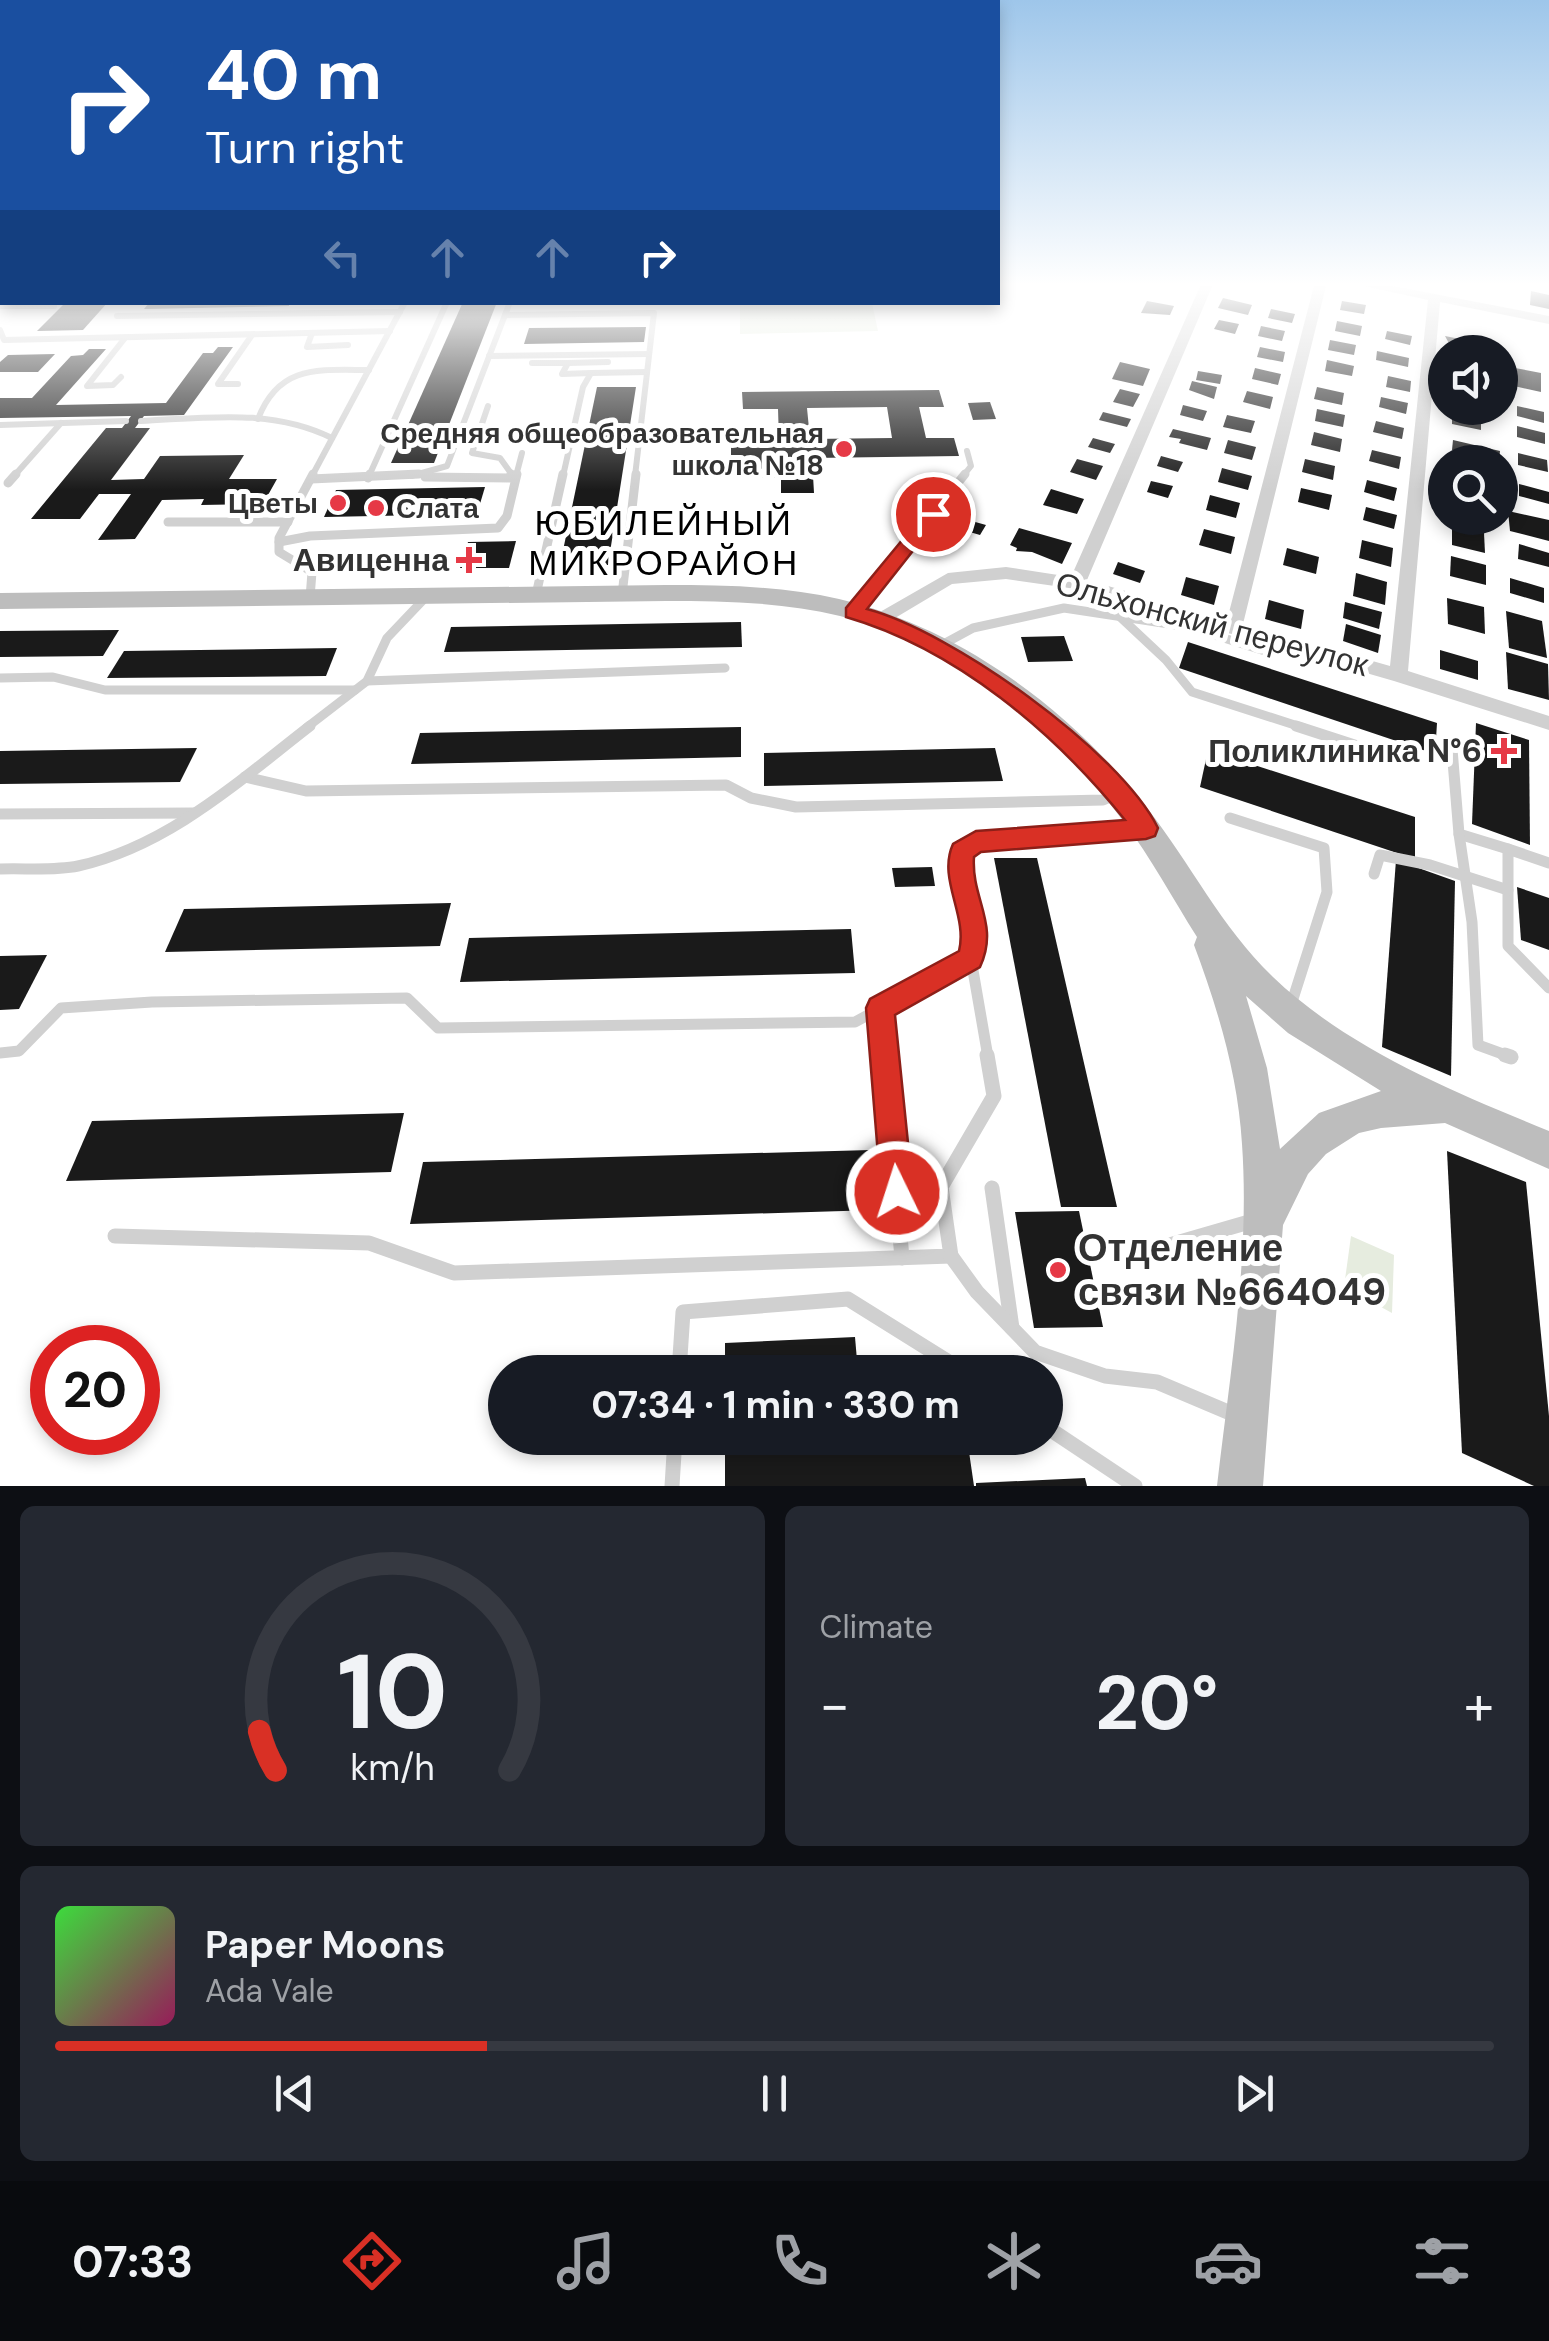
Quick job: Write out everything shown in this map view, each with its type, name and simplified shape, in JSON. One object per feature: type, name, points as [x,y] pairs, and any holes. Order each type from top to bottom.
[{"type":"street","points":[[1077,583],[1178,351]]},
{"type":"street","points":[[1233,630],[1303,351]]},
{"type":"street","points":[[1398,675],[1429,351]]},
{"type":"street","name":"Ольхонский переулок","points":[[880,620],[948,579],[1006,574],[1077,583],[1549,722]]},
{"type":"street","points":[[0,602],[536,595],[772,598],[880,620],[937,647],[988,678],[1054,730],[1146,828],[1196,910],[1236,963],[1289,1011],[1447,1107],[1549,1150]]},
{"type":"street","points":[[1196,910],[1222,974],[1245,1054],[1261,1144],[1263,1223],[1240,1486]]},
{"type":"street","points":[[1263,1223],[1280,1177],[1315,1137],[1354,1115],[1395,1104],[1447,1107]]},
{"type":"lane","points":[[114,351],[87,386],[113,385],[121,376]]},
{"type":"lane","points":[[238,384],[218,384],[241,351]]},
{"type":"lane","points":[[310,598],[312,572],[279,552],[279,542],[379,351]]},
{"type":"lane","points":[[368,478],[425,351]]},
{"type":"lane","points":[[448,466],[492,351]]},
{"type":"lane","points":[[490,356],[649,354],[622,595]]},
{"type":"lane","points":[[568,362],[562,374],[647,372]]},
{"type":"lane","points":[[532,364],[608,362]]},
{"type":"lane","points":[[258,420],[269,393],[284,377],[303,371],[369,370]]},
{"type":"lane","points":[[536,595],[576,416],[591,373]]},
{"type":"lane","points":[[472,453],[488,406]]},
{"type":"lane","points":[[141,421],[258,420],[304,426],[332,438]]},
{"type":"lane","points":[[0,425],[126,421]]},
{"type":"lane","points":[[8,483],[61,423]]},
{"type":"lane","points":[[853,612],[971,466],[966,451]]},
{"type":"lane","points":[[410,478],[448,466],[472,453],[500,458],[514,478]]},
{"type":"lane","points":[[279,542],[310,536],[498,528],[507,516],[522,454]]},
{"type":"lane","points":[[311,479],[514,478]]},
{"type":"lane","points":[[168,522],[288,522]]},
{"type":"lane","points":[[0,869],[74,867],[122,853],[198,813],[367,680],[387,638],[426,596]]},
{"type":"lane","points":[[937,647],[973,628],[1064,608],[1189,627],[1265,652]]},
{"type":"lane","points":[[1117,614],[1166,660],[1192,692],[1376,752]]},
{"type":"lane","points":[[367,680],[725,668]]},
{"type":"lane","points":[[0,678],[53,677],[105,690],[354,690]]},
{"type":"lane","points":[[1452,749],[1472,922],[1478,1045],[1511,1056]]},
{"type":"lane","points":[[244,777],[306,791],[726,785],[751,798],[796,807],[1102,800],[1118,794]]},
{"type":"lane","points":[[0,814],[198,813]]},
{"type":"lane","points":[[1230,818],[1324,848],[1327,892],[1289,1011]]},
{"type":"lane","points":[[1146,828],[976,842],[962,852],[960,872],[977,934],[971,958],[994,1096],[941,1187],[951,1256],[977,1292],[1035,1352],[1105,1376],[1157,1382],[1192,1400],[1246,1418]]},
{"type":"lane","points":[[1459,834],[1549,864]]},
{"type":"lane","points":[[1508,849],[1508,946],[1549,988]]},
{"type":"lane","points":[[1374,874],[1380,854],[1466,875],[1508,890]]},
{"type":"lane","points":[[0,1053],[19,1051],[61,1008],[152,1002],[407,998],[438,1028],[855,1022],[971,958]]},
{"type":"lane","points":[[880,1008],[902,1258]]},
{"type":"lane","points":[[992,1188],[1012,1329]]},
{"type":"lane","points":[[1142,1253],[1263,1223]]},
{"type":"lane","points":[[116,1236],[369,1243],[454,1273],[951,1256]]},
{"type":"lane","points":[[680,1355],[682,1312],[848,1299],[938,1355]]},
{"type":"lane","points":[[1063,1438],[1135,1486]]},
{"type":"lane","points":[[672,1486],[674,1455]]},
{"type":"shaded area","points":[[1351,1236],[1394,1255],[1392,1313],[1344,1287]]},
{"type":"building","points":[[104,351],[56,405],[166,403],[203,353],[230,351],[184,415],[144,416],[135,428],[150,428],[111,480],[144,479],[160,456],[244,455],[229,479],[277,479],[263,504],[201,505],[204,499],[162,500],[135,539],[98,540],[131,494],[99,494],[80,519],[31,519],[106,428],[122,428],[131,416],[0,418],[0,398],[32,398],[71,356]]},
{"type":"building","points":[[441,351],[478,351],[434,463],[391,463]]},
{"type":"building","points":[[1259,351],[1285,352],[1283,362],[1257,357]]},
{"type":"building","points":[[1377,351],[1409,358],[1408,367],[1376,360]]},
{"type":"building","points":[[55,354],[38,372],[0,372],[0,362],[8,355]]},
{"type":"building","points":[[1327,360],[1354,366],[1352,376],[1325,371]]},
{"type":"building","points":[[1120,362],[1150,369],[1143,386],[1112,379]]},
{"type":"building","points":[[1255,368],[1281,374],[1278,385],[1252,379]]},
{"type":"building","points":[[1518,369],[1541,373],[1541,392],[1518,387]]},
{"type":"building","points":[[1198,371],[1222,375],[1220,384],[1196,380]]},
{"type":"building","points":[[1388,376],[1411,381],[1410,392],[1386,387]]},
{"type":"building","points":[[1192,381],[1217,387],[1214,399],[1189,390]]},
{"type":"building","points":[[597,387],[636,387],[608,565],[560,565]]},
{"type":"building","points":[[1317,387],[1344,393],[1342,405],[1314,399]]},
{"type":"building","points":[[1120,389],[1140,394],[1133,407],[1113,402]]},
{"type":"building","name":"Средняя общеобразовательная школа №18","points":[[939,390],[944,407],[919,407],[926,438],[954,438],[959,456],[812,458],[814,493],[781,493],[781,477],[731,478],[731,441],[779,440],[778,409],[743,409],[742,392]],"holes":[[[887,407],[892,438],[810,439],[807,408]]]},
{"type":"building","points":[[1247,391],[1273,397],[1270,409],[1243,402]]},
{"type":"building","points":[[1381,397],[1408,403],[1406,414],[1379,407]]},
{"type":"building","points":[[990,402],[996,419],[973,420],[968,403]]},
{"type":"building","points":[[1183,405],[1207,411],[1203,421],[1180,415]]},
{"type":"building","points":[[1518,406],[1544,412],[1544,423],[1518,416]]},
{"type":"building","points":[[1317,409],[1345,415],[1343,427],[1315,421]]},
{"type":"building","points":[[1103,412],[1131,419],[1127,427],[1099,420]]},
{"type":"building","points":[[1227,415],[1255,421],[1251,433],[1223,427]]},
{"type":"building","points":[[1376,421],[1404,428],[1402,439],[1373,432]]},
{"type":"building","points":[[1517,426],[1545,433],[1545,444],[1517,437]]},
{"type":"building","points":[[1173,429],[1211,438],[1207,450],[1169,437]]},
{"type":"building","points":[[1314,432],[1342,439],[1340,452],[1311,445]]},
{"type":"building","points":[[1093,438],[1115,444],[1110,453],[1088,447]]},
{"type":"building","points":[[1228,440],[1256,447],[1252,460],[1224,453]]},
{"type":"building","points":[[1372,450],[1401,457],[1399,469],[1369,461]]},
{"type":"building","points":[[1518,453],[1547,460],[1548,472],[1518,465]]},
{"type":"building","points":[[1161,456],[1183,462],[1178,472],[1157,466]]},
{"type":"building","points":[[1077,459],[1103,466],[1096,480],[1070,472]]},
{"type":"building","points":[[1305,459],[1335,466],[1333,480],[1302,472]]},
{"type":"building","points":[[1222,468],[1252,476],[1248,490],[1218,482]]},
{"type":"building","points":[[1367,480],[1397,488],[1394,501],[1364,492]]},
{"type":"building","points":[[1151,481],[1173,486],[1168,498],[1147,492]]},
{"type":"building","points":[[1519,484],[1549,492],[1549,504],[1519,496]]},
{"type":"building","points":[[485,487],[477,514],[324,517],[336,490]]},
{"type":"building","points":[[1301,488],[1332,495],[1329,510],[1298,502]]},
{"type":"building","points":[[1051,489],[1084,499],[1077,514],[1043,505]]},
{"type":"building","points":[[1210,495],[1240,503],[1236,518],[1206,510]]},
{"type":"building","points":[[1366,507],[1397,515],[1394,529],[1363,520]]},
{"type":"building","points":[[1518,513],[1549,520],[1549,541],[1518,533]]},
{"type":"building","points":[[961,518],[986,525],[980,535],[956,528]]},
{"type":"building","points":[[1019,528],[1072,543],[1062,564],[1032,552],[1016,551],[1010,545]]},
{"type":"building","points":[[1204,529],[1235,537],[1231,554],[1199,545]]},
{"type":"building","points":[[1452,535],[1484,535],[1485,553],[1452,545]]},
{"type":"building","points":[[1362,540],[1393,548],[1391,567],[1359,558]]},
{"type":"building","points":[[516,541],[509,568],[460,568],[468,542]]},
{"type":"building","points":[[1519,544],[1549,553],[1549,567],[1518,559]]},
{"type":"building","points":[[1287,548],[1319,557],[1316,574],[1283,565]]},
{"type":"building","points":[[1451,556],[1486,565],[1486,585],[1450,576]]},
{"type":"building","points":[[1118,562],[1145,571],[1140,583],[1113,574]]},
{"type":"building","points":[[1356,573],[1387,582],[1385,605],[1353,596]]},
{"type":"building","points":[[1186,577],[1219,586],[1214,605],[1181,595]]},
{"type":"building","points":[[1510,578],[1544,588],[1544,603],[1510,593]]},
{"type":"building","points":[[1447,598],[1484,607],[1485,634],[1448,624]]},
{"type":"building","points":[[1269,600],[1304,610],[1301,629],[1265,619]]},
{"type":"building","points":[[1345,602],[1382,612],[1379,629],[1343,618]]},
{"type":"building","points":[[1506,611],[1542,621],[1547,658],[1509,648]]},
{"type":"building","points":[[741,622],[742,647],[444,652],[451,627]]},
{"type":"building","points":[[1346,624],[1381,635],[1378,653],[1343,641]]},
{"type":"building","points":[[119,630],[103,656],[0,657],[0,631]]},
{"type":"building","points":[[1064,636],[1073,661],[1028,662],[1021,637]]},
{"type":"building","points":[[1188,642],[1437,723],[1435,754],[1179,668]]},
{"type":"building","points":[[337,648],[326,676],[107,678],[124,651]]},
{"type":"building","points":[[1440,650],[1478,661],[1478,680],[1440,669]]},
{"type":"building","points":[[1506,652],[1548,664],[1549,700],[1508,689]]},
{"type":"building","points":[[1476,723],[1529,740],[1530,845],[1472,824]]},
{"type":"building","points":[[741,727],[741,757],[411,764],[420,733]]},
{"type":"building","points":[[197,748],[180,782],[0,784],[0,751]]},
{"type":"building","points":[[995,748],[1003,781],[764,786],[764,753]]},
{"type":"building","points":[[1208,750],[1415,817],[1415,859],[1200,787]]},
{"type":"building","points":[[994,858],[1037,858],[1117,1207],[1061,1207]]},
{"type":"building","points":[[1396,860],[1455,881],[1451,1076],[1382,1047]]},
{"type":"building","points":[[932,867],[935,886],[895,887],[892,868]]},
{"type":"building","points":[[1517,887],[1549,898],[1549,950],[1521,940]]},
{"type":"building","points":[[451,903],[440,946],[165,952],[184,909]]},
{"type":"building","points":[[851,929],[855,973],[460,982],[469,938]]},
{"type":"building","points":[[47,955],[19,1009],[0,1010],[0,956]]},
{"type":"building","points":[[404,1113],[391,1172],[66,1181],[92,1121]]},
{"type":"building","points":[[871,1150],[876,1210],[410,1224],[423,1162]]},
{"type":"building","points":[[1447,1151],[1526,1182],[1549,1416],[1549,1486],[1534,1486],[1462,1453]]},
{"type":"building","name":"Отделение связи №664049","points":[[1079,1211],[1103,1327],[1034,1328],[1015,1212]]},
{"type":"building","points":[[855,1337],[857,1355],[725,1355],[725,1343]]},
{"type":"building","points":[[725,1455],[969,1455],[974,1486],[725,1486]]},
{"type":"building","points":[[1085,1478],[1087,1486],[976,1486],[976,1483]]},
{"type":"place","name":"Средняя общеобразовательная школа №18","points":[[844,449]]},
{"type":"place","name":"Цветы","points":[[338,503]]},
{"type":"place","name":"Слата","points":[[376,508]]},
{"type":"place","name":"Авиценна","points":[[469,560]]},
{"type":"place","name":"Поликлиника N°6","points":[[1504,751]]},
{"type":"place","name":"Отделение связи №664049","points":[[1058,1270]]},
{"type":"district","name":"ЮБИЛЕЙНЫЙ МИКРОРАЙОН","points":[[664,543]]},
{"type":"route","points":[[897,1192],[880,1008],[971,958],[977,934],[960,872],[962,852],[976,842],[1146,828],[1109,783],[1054,730],[988,678],[930,643],[853,612],[933,514]]}]
